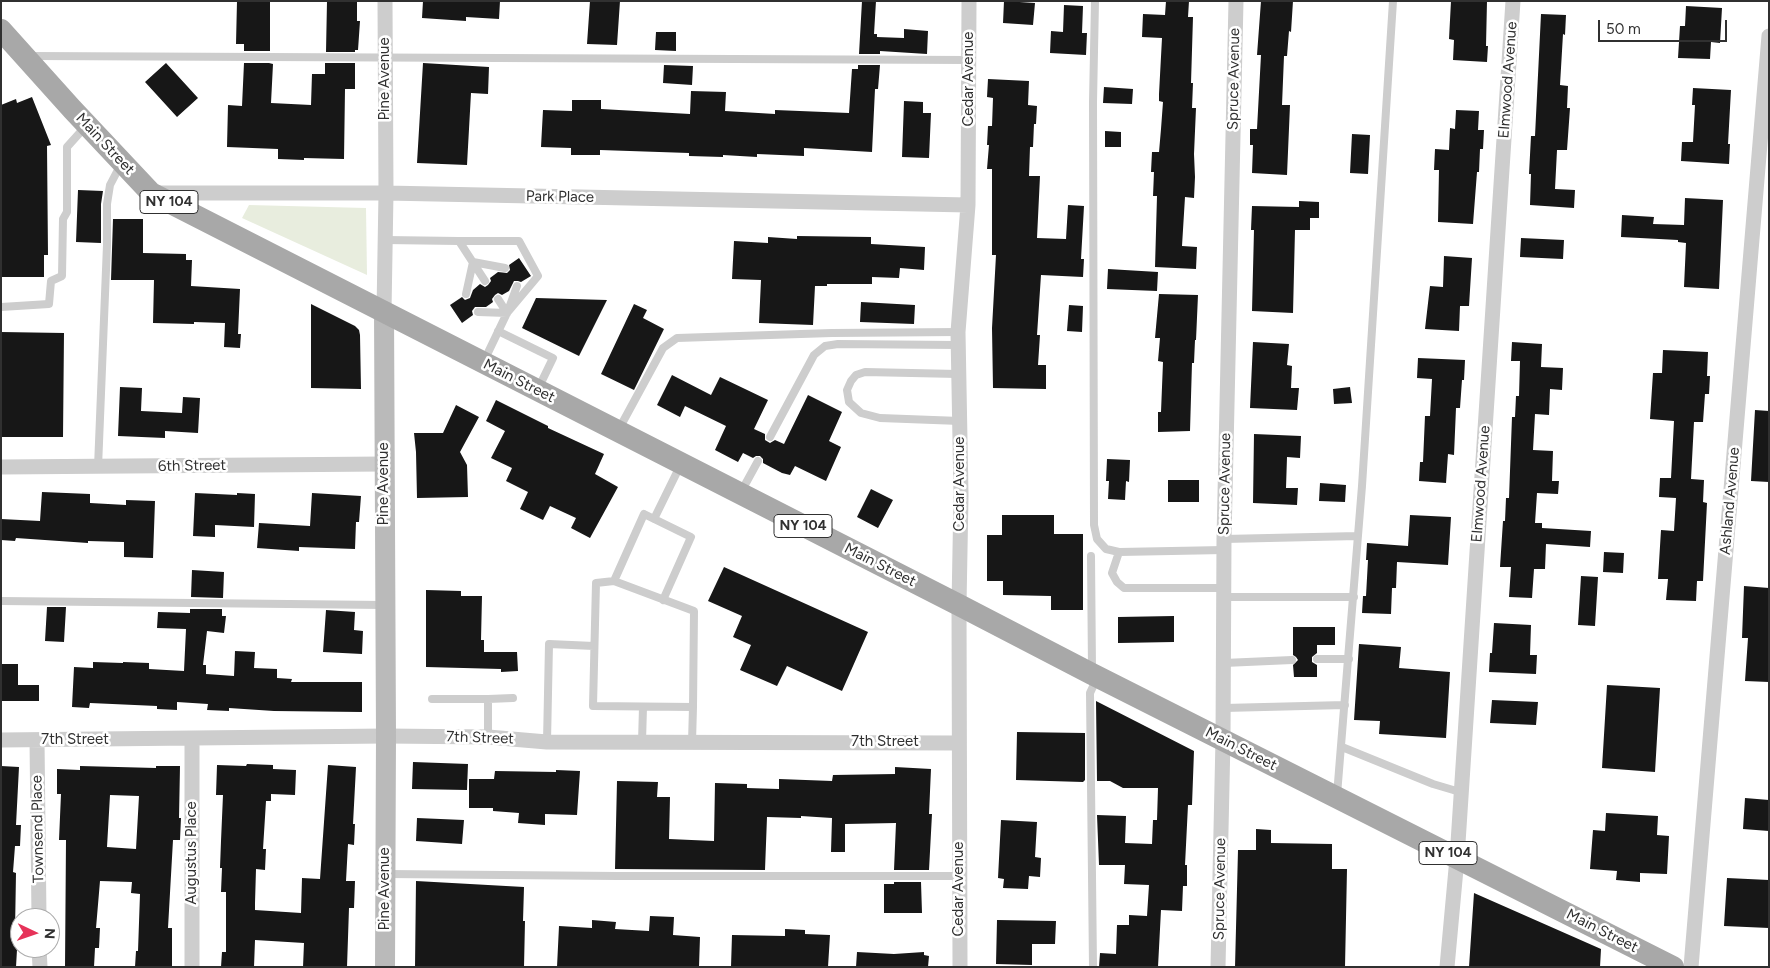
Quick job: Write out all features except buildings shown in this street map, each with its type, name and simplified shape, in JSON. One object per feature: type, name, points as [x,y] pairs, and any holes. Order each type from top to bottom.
[{"type":"main road","name":"Main Street","points":[[1,30],[87,126],[151,193],[958,604],[1094,676],[1223,739],[1673,967]]},
{"type":"main road","name":"Pine Avenue","points":[[384,311],[385,967]]},
{"type":"street","name":"Pine Avenue","points":[[384,311],[386,193],[385,1]]},
{"type":"street","name":"Cedar Avenue","points":[[960,967],[958,604],[960,421],[958,339],[968,205],[969,1]]},
{"type":"street","name":"Spruce Avenue","points":[[1218,967],[1224,708],[1224,545],[1236,1]]},
{"type":"street","name":"Elmwood Avenue","points":[[1448,967],[1457,858],[1513,1]]},
{"type":"street","name":"Ashland Avenue","points":[[1691,967],[1769,36]]},
{"type":"street","name":"Park Place","points":[[151,193],[386,193],[968,205]]},
{"type":"street","name":"6th Street","points":[[1,467],[384,464]]},
{"type":"street","name":"7th Street","points":[[1,740],[386,736],[488,737],[547,742],[959,743]]},
{"type":"street","name":"Augustus Place","points":[[192,739],[192,967]]},
{"type":"street","name":"Townsend Place","points":[[37,740],[39,908]]},
{"type":"lane","points":[[1095,1],[1092,102],[1094,525],[1097,539],[1106,549],[1119,552],[1358,536]]},
{"type":"lane","points":[[1337,798],[1354,597],[1393,1]]},
{"type":"lane","points":[[24,56],[968,60]]},
{"type":"lane","points":[[1,307],[49,304],[51,280],[62,276],[63,220],[67,212],[67,147],[87,126]]},
{"type":"lane","points":[[98,467],[107,204],[110,185],[122,162]]},
{"type":"lane","points":[[385,240],[519,241],[538,276],[507,313]]},
{"type":"lane","points":[[459,241],[485,281]]},
{"type":"lane","points":[[473,262],[505,268]]},
{"type":"lane","points":[[466,294],[473,262]]},
{"type":"lane","points":[[483,362],[507,313],[516,286]]},
{"type":"lane","points":[[498,299],[507,313]]},
{"type":"lane","points":[[478,312],[507,313]]},
{"type":"lane","points":[[498,332],[554,358],[538,390]]},
{"type":"lane","points":[[618,431],[663,348],[677,338],[832,333],[958,339]]},
{"type":"lane","points":[[770,437],[814,355],[824,346],[958,339]]},
{"type":"lane","points":[[958,374],[864,372],[856,375],[847,390],[850,402],[861,413],[880,418],[960,421]]},
{"type":"lane","points":[[740,494],[758,461]]},
{"type":"lane","points":[[654,519],[681,464]]},
{"type":"lane","points":[[614,581],[644,514],[691,537],[663,600]]},
{"type":"lane","points":[[1119,552],[1112,574],[1124,588],[1354,597]]},
{"type":"lane","points":[[1091,556],[1094,676],[1090,693],[1093,967]]},
{"type":"lane","points":[[692,707],[593,706],[596,583],[614,581],[694,611],[692,742]]},
{"type":"lane","points":[[1,601],[384,604]]},
{"type":"lane","points":[[547,742],[549,644],[594,646]]},
{"type":"lane","points":[[1317,659],[1349,659]]},
{"type":"lane","points":[[1224,663],[1292,660]]},
{"type":"lane","points":[[488,698],[488,737]]},
{"type":"lane","points":[[432,699],[513,698]]},
{"type":"lane","points":[[1224,708],[1346,705]]},
{"type":"lane","points":[[642,742],[643,707]]},
{"type":"lane","points":[[1342,747],[1433,784],[1460,792]]},
{"type":"lane","points":[[385,874],[959,876]]},
{"type":"shaded area","points":[[249,205],[366,208],[367,275],[242,218]]}]
